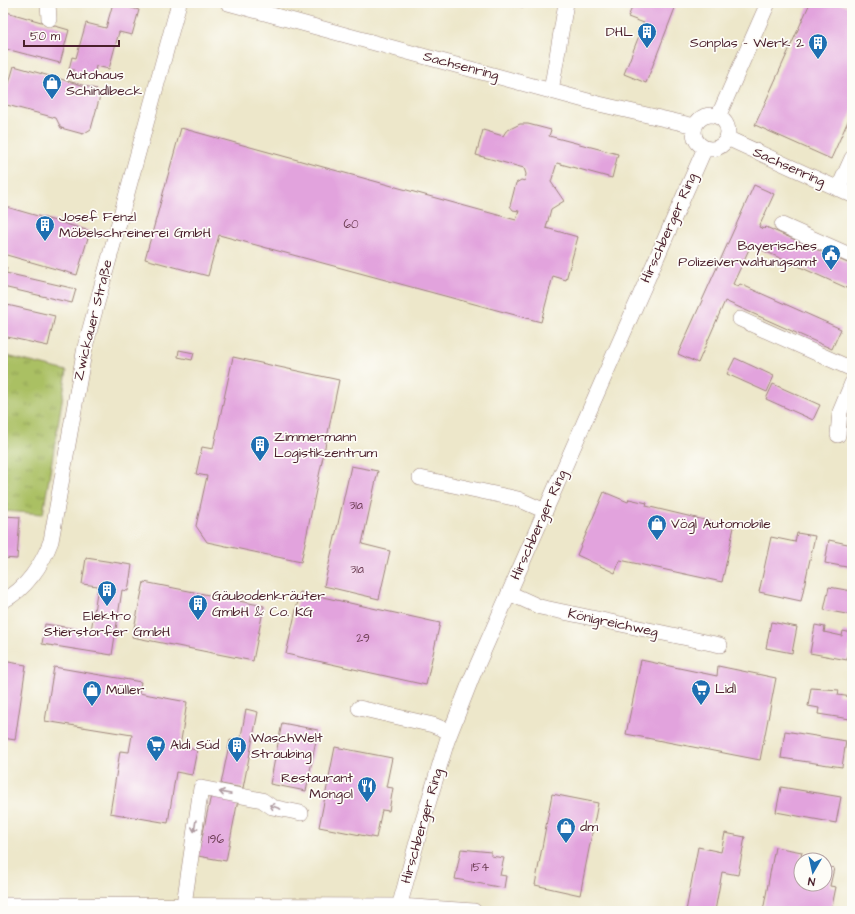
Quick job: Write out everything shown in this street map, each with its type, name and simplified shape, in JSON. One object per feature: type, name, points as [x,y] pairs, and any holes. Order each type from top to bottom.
[{"type":"street","points":[[48,3],[49,19]]},
{"type":"street","name":"Zwickauer Straße","points":[[3,602],[28,580],[45,555],[51,541],[84,347],[179,3]]},
{"type":"street","name":"Sachsenring","points":[[228,3],[599,104],[695,126]]},
{"type":"street","points":[[551,91],[566,3]]},
{"type":"street","points":[[718,117],[768,3]]},
{"type":"street","points":[[709,115],[718,117],[727,125],[727,138],[719,147],[713,149],[705,148],[696,139],[694,132],[695,126],[701,118],[709,115]]},
{"type":"street","name":"Sachsenring","points":[[727,138],[852,196]]},
{"type":"street","name":"Hirschberger Ring","points":[[398,908],[420,827],[450,732],[472,677],[705,148]]},
{"type":"street","points":[[838,189],[852,158]]},
{"type":"street","points":[[782,225],[852,256]]},
{"type":"street","points":[[740,319],[852,369]]},
{"type":"street","points":[[838,435],[840,412],[852,383]]},
{"type":"street","points":[[420,478],[518,499],[545,511]]},
{"type":"street","name":"Königreichweg","points":[[509,594],[540,607],[720,645]]},
{"type":"street","points":[[359,708],[433,725],[450,732]]},
{"type":"street","points":[[183,909],[201,788],[262,800],[272,807],[301,813]]},
{"type":"street","points":[[3,905],[183,909],[398,908],[474,911]]},
{"type":"green space","points":[[3,355],[67,371],[43,514],[3,511]]},
{"type":"building","points":[[113,3],[139,10],[132,35],[119,32],[109,69],[96,66],[94,76],[90,74],[88,79],[73,75],[74,70],[69,69],[72,57],[76,58],[86,23],[106,28]]},
{"type":"building","points":[[501,3],[523,3],[523,7]]},
{"type":"building","name":"DHL","points":[[634,3],[651,5],[652,3],[677,3],[646,83],[624,74],[644,23],[628,17]]},
{"type":"building","name":"Sonplas - Werk 2","points":[[810,3],[839,3],[852,9],[852,112],[831,159],[755,125]]},
{"type":"building","points":[[3,11],[69,30],[60,63],[6,49],[6,51],[3,50]]},
{"type":"building","name":"Autohaus Schindlbeck","points":[[14,66],[96,89],[100,96],[91,129],[83,134],[61,128],[56,118],[3,104]]},
{"type":"building","points":[[520,124],[528,124],[551,130],[549,136],[618,154],[612,178],[557,163],[551,182],[564,201],[551,209],[546,228],[578,237],[566,280],[553,276],[541,322],[219,235],[208,276],[145,259],[181,128],[516,220],[519,211],[513,210],[510,206],[516,183],[521,180],[525,181],[526,174],[524,168],[476,155],[483,130],[503,136],[506,131]]},
{"type":"building","name":"Bayerisches Polizeiverwaltungsamt","points":[[754,185],[774,194],[759,227],[764,229],[766,227],[852,265],[852,283],[849,289],[751,245],[733,284],[738,286],[740,284],[841,329],[832,349],[725,301],[698,363],[678,354]]},
{"type":"building","name":"Josef Fenzl Möbelschreinerei GmbH","points":[[3,206],[90,231],[77,275],[3,254]]},
{"type":"building","points":[[3,267],[7,268],[6,273],[76,289],[72,303],[3,287]]},
{"type":"building","points":[[3,304],[55,316],[48,346],[3,336]]},
{"type":"building","points":[[179,350],[194,353],[192,360],[178,357]]},
{"type":"building","name":"Zimmermann Logistikzentrum","points":[[233,357],[339,380],[301,562],[207,542],[196,526],[207,476],[196,474],[202,447],[213,449]]},
{"type":"building","points":[[735,358],[774,376],[767,392],[727,374]]},
{"type":"building","points":[[773,384],[820,405],[813,420],[766,399]]},
{"type":"building","points":[[351,466],[378,471],[362,544],[390,551],[379,599],[324,586]]},
{"type":"building","name":"Vögl Automobile","points":[[604,492],[628,502],[629,499],[647,503],[646,506],[734,527],[722,582],[620,560],[615,573],[577,555]]},
{"type":"building","points":[[3,516],[20,517],[17,559],[3,558]]},
{"type":"building","points":[[797,533],[815,536],[801,601],[759,592],[771,537],[795,542]]},
{"type":"building","points":[[829,540],[852,545],[852,568],[825,563]]},
{"type":"building","name":"Elektro Stierstorfer GmbH","points":[[86,558],[132,565],[128,591],[122,590],[112,655],[42,644],[45,624],[91,631],[98,586],[82,584]]},
{"type":"building","name":"Gäubodenkräuter GmbH & Co. KG","points":[[144,582],[264,606],[253,661],[132,637]]},
{"type":"building","points":[[829,587],[852,591],[852,615],[824,610]]},
{"type":"building","points":[[300,592],[440,623],[426,685],[286,654]]},
{"type":"building","points":[[771,622],[797,627],[792,653],[766,648]]},
{"type":"building","points":[[815,625],[825,627],[824,632],[842,636],[843,631],[852,633],[847,660],[810,653]]},
{"type":"building","name":"Lidl","points":[[641,660],[717,676],[718,666],[776,678],[760,760],[626,734]]},
{"type":"building","points":[[3,661],[26,665],[15,740],[3,738]]},
{"type":"building","points":[[54,667],[141,682],[139,693],[187,702],[180,747],[197,750],[192,775],[176,772],[168,823],[110,813],[120,751],[129,752],[132,735],[45,721]]},
{"type":"building","points":[[811,688],[839,690],[838,695],[852,697],[850,719],[818,714],[819,708],[808,706]]},
{"type":"building","name":"WaschWelt Straubing","points":[[246,709],[258,712],[243,788],[221,784],[230,740],[240,742]]},
{"type":"building","points":[[282,723],[318,730],[306,791],[270,784]]},
{"type":"building","points":[[785,731],[846,741],[842,767],[781,758]]},
{"type":"building","points":[[335,747],[392,758],[386,787],[393,788],[389,811],[382,810],[376,838],[319,827]]},
{"type":"building","points":[[781,787],[841,797],[836,823],[776,812]]},
{"type":"building","name":"dm","points":[[552,794],[598,803],[580,895],[535,885]]},
{"type":"building","points":[[211,795],[238,800],[226,861],[198,856]]},
{"type":"building","points":[[725,833],[745,837],[738,875],[722,872],[715,911],[686,911],[698,847],[721,852]]},
{"type":"building","points":[[775,847],[802,852],[793,852],[793,892],[833,892],[833,886],[836,887],[831,911],[763,911]]},
{"type":"building","points":[[461,849],[491,852],[491,856],[504,858],[500,875],[506,876],[504,888],[455,879]]},
{"type":"place","name":"DHL","points":[[647,49]]},
{"type":"place","name":"Sonplas - Werk 2","points":[[818,60]]},
{"type":"place","name":"Autohaus Schindlbeck","points":[[52,100]]},
{"type":"place","name":"Josef Fenzl Möbelschreinerei GmbH","points":[[45,242]]},
{"type":"place","name":"Bayerisches Polizeiverwaltungsamt","points":[[831,271]]},
{"type":"place","name":"Zimmermann Logistikzentrum","points":[[260,462]]},
{"type":"place","name":"Vögl Automobile","points":[[657,541]]},
{"type":"place","name":"Elektro Stierstorfer GmbH","points":[[107,607]]},
{"type":"place","name":"Gäubodenkräuter GmbH & Co. KG","points":[[198,621]]},
{"type":"place","name":"Lidl","points":[[701,706]]},
{"type":"place","name":"Müller","points":[[92,707]]},
{"type":"place","name":"Aldi Süd","points":[[156,762]]},
{"type":"place","name":"WaschWelt Straubing","points":[[237,763]]},
{"type":"place","name":"Restaurant Mongol","points":[[367,803]]},
{"type":"place","name":"dm","points":[[566,844]]}]
